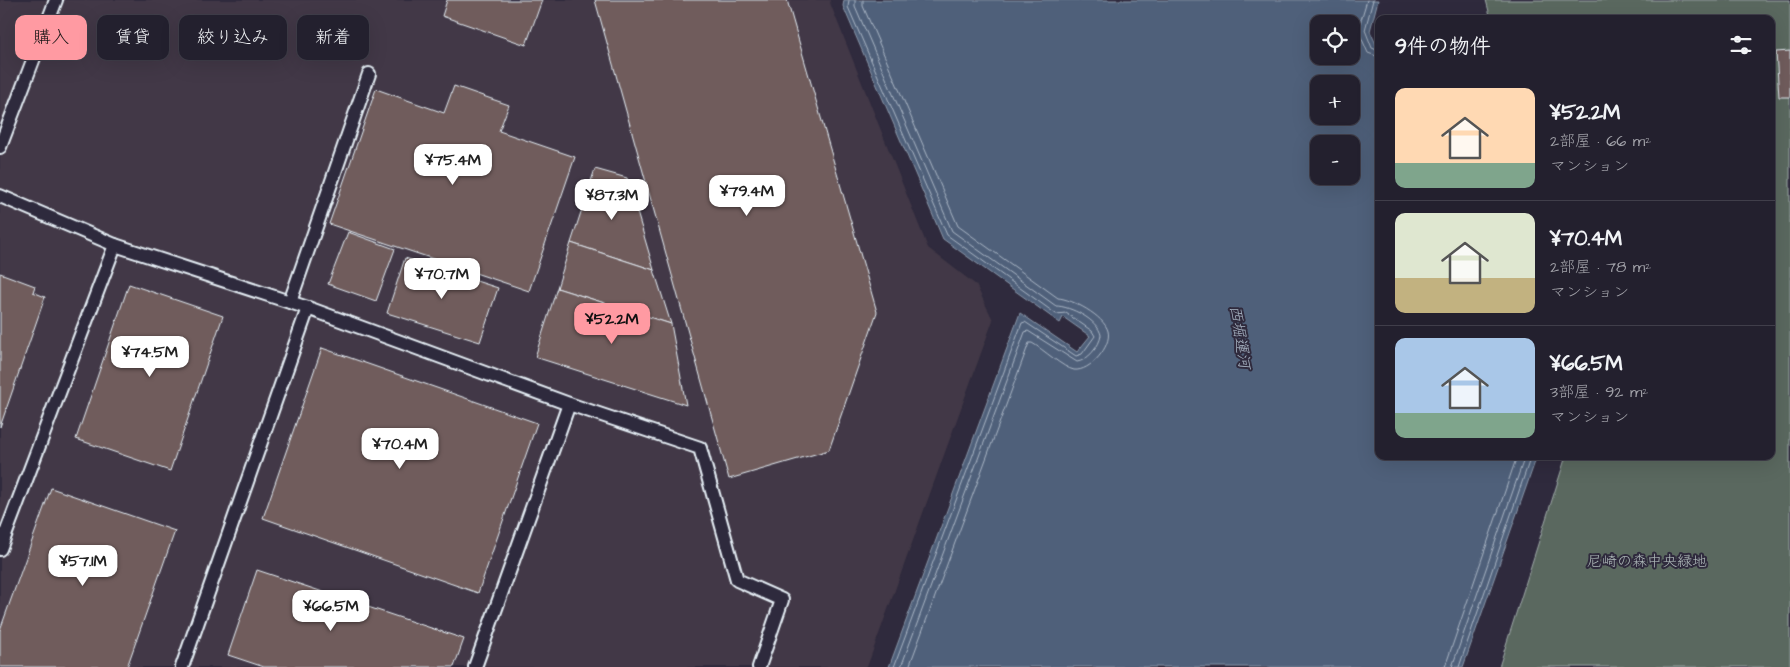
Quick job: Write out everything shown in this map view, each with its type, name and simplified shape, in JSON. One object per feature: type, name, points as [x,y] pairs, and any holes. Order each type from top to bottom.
[{"type":"lane","points":[[0,147],[56,0]]},
{"type":"lane","points":[[290,302],[368,74]]},
{"type":"lane","points":[[0,196],[116,245],[308,308],[569,404],[700,448],[737,580],[782,600],[759,667]]},
{"type":"lane","points":[[0,549],[116,245]]},
{"type":"lane","points":[[182,667],[308,308]]},
{"type":"lane","points":[[475,667],[569,404]]},
{"type":"shaded area","points":[[0,0],[831,0],[830,3],[928,248],[976,285],[993,320],[867,667],[0,667]]},
{"type":"green space","name":"尼崎の森中央緑地","points":[[1486,0],[1790,0],[1790,667],[1499,667],[1565,460],[1775,460],[1775,15],[1490,15]]},
{"type":"water","name":"西堀運河","points":[[844,0],[1378,0],[1370,31],[1375,42],[1375,460],[1536,460],[1463,667],[889,667],[1020,313],[1077,352],[1090,336],[1063,317],[1060,323],[943,239],[843,6]]},
{"type":"building","points":[[447,0],[542,0],[526,45],[442,16]]},
{"type":"building","points":[[595,0],[787,0],[877,312],[829,450],[729,479]]},
{"type":"building","points":[[1790,51],[1790,97],[1779,97],[1776,52]]},
{"type":"building","points":[[454,86],[509,105],[499,131],[575,157],[529,291],[329,224],[376,89],[444,113]]},
{"type":"building","points":[[595,169],[627,178],[654,270],[571,243]]},
{"type":"building","points":[[348,232],[395,249],[376,301],[328,284]]},
{"type":"building","points":[[571,243],[654,270],[671,324],[557,288]]},
{"type":"building","points":[[405,258],[498,288],[480,342],[387,313]]},
{"type":"building","points":[[0,273],[35,286],[33,292],[45,297],[0,427]]},
{"type":"building","points":[[129,284],[223,316],[170,471],[76,439]]},
{"type":"building","points":[[557,288],[671,324],[686,405],[535,357]]},
{"type":"building","points":[[322,348],[537,423],[478,593],[263,518]]},
{"type":"building","points":[[51,488],[175,531],[127,667],[0,667],[0,630]]},
{"type":"building","points":[[257,570],[464,639],[454,667],[264,667],[228,655]]}]
